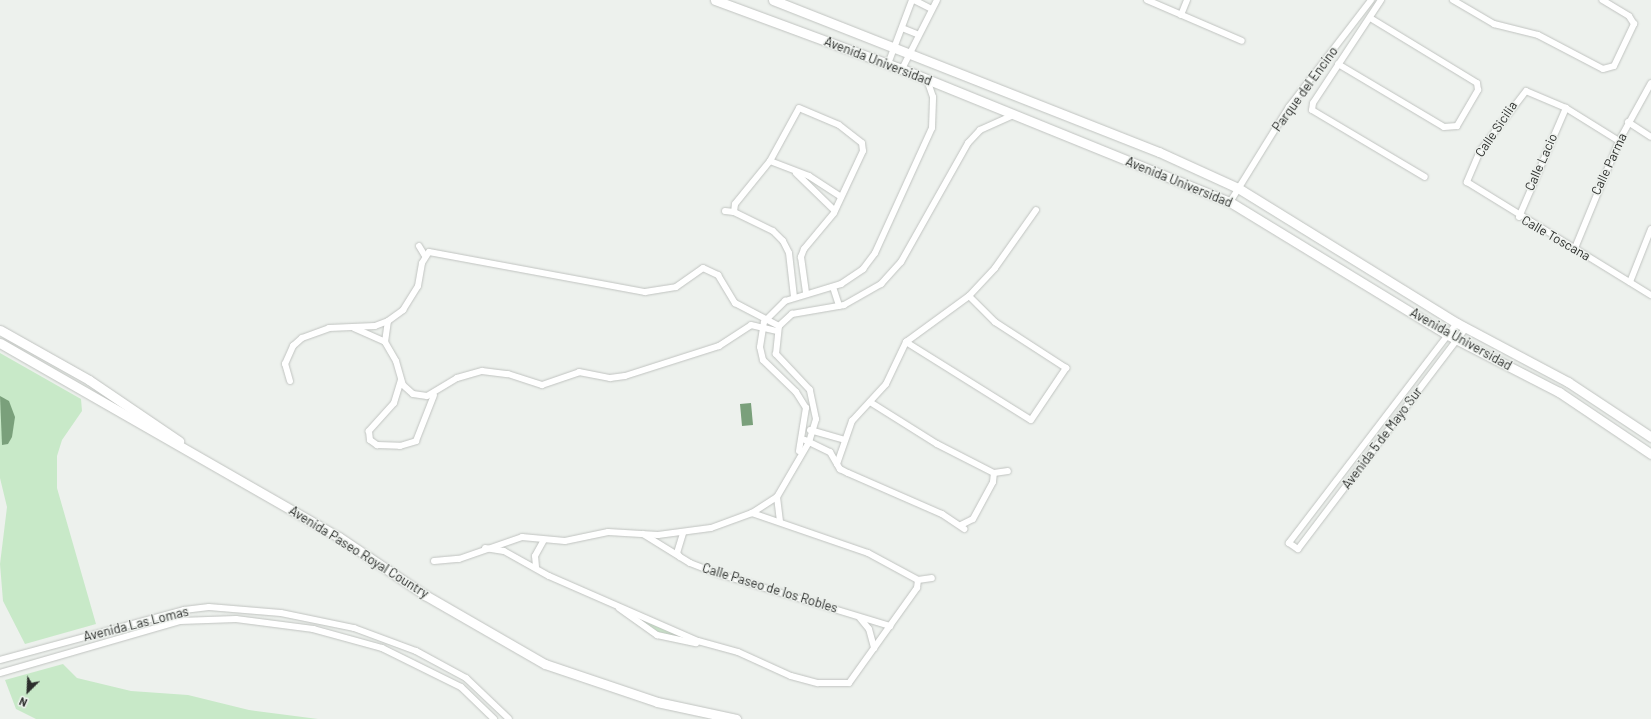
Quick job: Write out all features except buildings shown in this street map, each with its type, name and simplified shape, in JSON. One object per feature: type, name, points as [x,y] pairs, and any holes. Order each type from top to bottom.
[{"type":"main road","name":"Avenida Universidad","points":[[715,0],[902,69],[1230,202],[1448,335],[1559,392],[1651,454]]},
{"type":"main road","name":"Avenida Universidad","points":[[773,0],[1159,152],[1238,188],[1457,323],[1568,382],[1651,437]]},
{"type":"main road","points":[[1,332],[89,380],[174,435],[184,446]]},
{"type":"main road","name":"Avenida Paseo Royal Country","points":[[0,343],[184,446],[339,537],[426,594],[545,664],[657,702],[736,719]]},
{"type":"street","points":[[888,64],[913,0],[932,9]]},
{"type":"street","points":[[902,69],[937,0]]},
{"type":"street","points":[[1147,0],[1242,41]]},
{"type":"street","points":[[1181,15],[1187,0]]},
{"type":"street","name":"Parque del Encino","points":[[1230,202],[1289,107],[1371,0]]},
{"type":"street","points":[[1381,0],[1313,103],[1314,113],[1425,177]]},
{"type":"street","points":[[1453,0],[1494,24],[1538,35],[1603,69],[1614,66],[1633,29],[1633,19],[1602,0]]},
{"type":"street","points":[[1338,64],[1444,127],[1457,126],[1478,90],[1477,83],[1370,18]]},
{"type":"street","points":[[902,28],[919,35]]},
{"type":"street","points":[[799,454],[806,427],[806,408],[802,399],[764,360],[760,347],[763,324],[775,308],[794,297],[833,287],[863,269],[875,252],[923,152],[934,113],[927,80]]},
{"type":"street","name":"Calle Parma","points":[[1575,248],[1628,122],[1651,84]]},
{"type":"street","name":"Calle Sicilia","points":[[1468,177],[1505,114],[1519,95],[1533,91],[1566,108]]},
{"type":"street","points":[[734,212],[735,204],[770,161],[799,108],[819,114],[862,143],[863,151],[835,211],[801,257],[790,260]]},
{"type":"street","points":[[1566,108],[1620,141]]},
{"type":"street","name":"Calle Lacio","points":[[1519,216],[1566,108]]},
{"type":"street","points":[[434,562],[459,559],[485,548],[522,537],[565,541],[608,532],[683,533],[711,528],[752,513],[777,497],[799,454],[809,442],[813,431],[814,399],[801,380],[778,360],[774,344],[778,329],[792,314],[839,306],[859,300],[892,273],[968,143],[980,130],[1013,115]]},
{"type":"street","points":[[1628,122],[1651,137]]},
{"type":"street","points":[[770,161],[796,173],[809,176],[841,197]]},
{"type":"street","points":[[796,173],[835,211]]},
{"type":"street","name":"Calle Toscana","points":[[1468,177],[1469,184],[1519,216],[1575,248],[1651,295]]},
{"type":"street","points":[[837,464],[852,421],[886,384],[906,342],[969,296],[995,268],[1036,210]]},
{"type":"street","points":[[725,211],[734,212],[773,232],[783,241],[790,260],[794,297]]},
{"type":"street","points":[[1630,282],[1651,229]]},
{"type":"street","points":[[385,342],[388,322],[412,297],[425,256],[419,246]]},
{"type":"street","points":[[425,256],[438,253],[645,292],[676,286],[703,268],[718,275],[735,303],[763,324],[778,329]]},
{"type":"street","points":[[801,257],[806,294]]},
{"type":"street","points":[[833,287],[839,306]]},
{"type":"street","points":[[969,296],[994,322],[1066,368],[1074,367]]},
{"type":"street","points":[[290,381],[285,364],[302,338],[329,328],[352,327],[388,322]]},
{"type":"street","name":"Avenida 5 de Mayo Sur","points":[[1457,323],[1289,543],[1298,549],[1466,328]]},
{"type":"street","points":[[401,378],[394,403],[369,431],[370,440],[377,445],[400,446],[416,441],[434,395],[458,378],[482,371],[508,374],[542,385],[579,372],[610,378],[625,376],[719,346],[751,326],[763,324]]},
{"type":"street","points":[[352,327],[385,342],[396,361],[401,378],[413,394],[434,395]]},
{"type":"street","points":[[906,342],[1032,422],[1066,368]]},
{"type":"street","points":[[870,402],[936,444],[994,473],[1008,471]]},
{"type":"street","points":[[806,427],[813,431],[845,440]]},
{"type":"street","points":[[802,439],[830,452],[837,464],[848,474],[962,527],[973,519],[994,482],[994,473]]},
{"type":"street","points":[[777,497],[780,522]]},
{"type":"street","points":[[752,513],[868,553],[918,580],[932,578]]},
{"type":"street","name":"Calle Paseo de los Robles","points":[[642,533],[680,557],[740,582],[802,597],[860,618],[890,626]]},
{"type":"street","points":[[680,557],[677,553],[683,533]]},
{"type":"street","points":[[537,569],[535,556],[544,540]]},
{"type":"street","points":[[485,548],[504,551],[537,569],[715,646]]},
{"type":"street","points":[[615,604],[657,635],[738,652],[807,681],[836,684],[849,683],[917,588],[918,580]]},
{"type":"street","name":"Avenida Las Lomas","points":[[0,660],[184,610],[209,607],[281,613],[354,628],[422,654],[466,678],[509,719]]},
{"type":"street","points":[[860,618],[869,629],[874,648]]},
{"type":"street","name":"Avenida Las Lomas","points":[[0,673],[180,622],[236,619],[313,629],[382,648],[461,687],[494,719]]},
{"type":"shaded area","points":[[0,353],[81,399],[82,411],[62,440],[57,456],[57,488],[96,624],[25,644],[3,601],[0,564],[7,507],[0,478]]},
{"type":"shaded area","points":[[0,396],[9,401],[15,417],[12,437],[8,444],[2,445]]},
{"type":"shaded area","points":[[751,403],[753,425],[742,426],[740,404]]},
{"type":"shaded area","points":[[639,619],[675,634],[677,637],[656,632]]},
{"type":"shaded area","points":[[63,664],[77,678],[131,691],[188,695],[249,710],[318,719],[36,719],[16,709],[5,680]]}]
